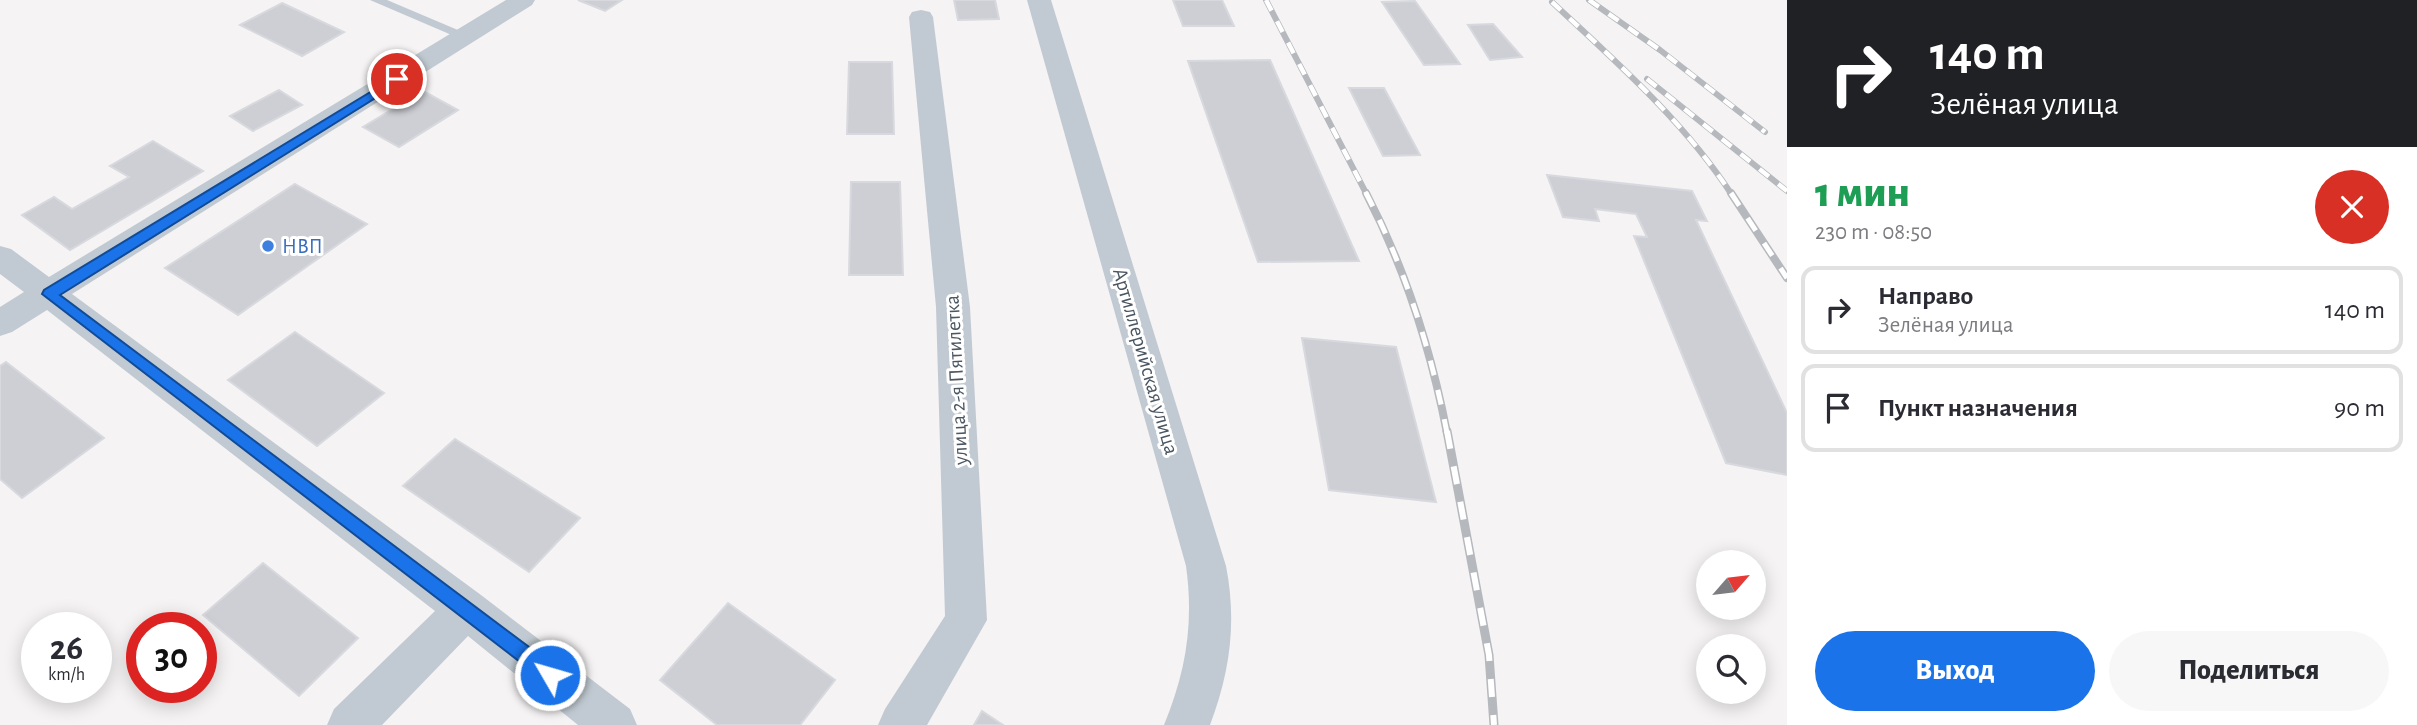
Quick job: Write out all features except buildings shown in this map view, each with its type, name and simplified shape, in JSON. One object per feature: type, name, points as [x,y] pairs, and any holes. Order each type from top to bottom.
[{"type":"street","points":[[0,323],[523,0]]},
{"type":"street","name":"Артиллерийская улица","points":[[1039,0],[1210,587],[1212,634],[1202,689],[1187,725]]},
{"type":"street","name":"улица 2-я Пятилетка","points":[[901,725],[966,620],[954,307],[921,17]]},
{"type":"street","points":[[0,257],[466,609],[614,725]]},
{"type":"street","points":[[350,725],[466,609]]},
{"type":"lane","points":[[376,0],[466,36]]},
{"type":"railway","points":[[1266,0],[1367,195]]},
{"type":"railway","points":[[1589,0],[1660,50],[1765,132]]},
{"type":"railway","points":[[1552,2],[1670,117],[1732,195]]},
{"type":"railway","points":[[1647,79],[1787,191]]},
{"type":"railway","points":[[1731,193],[1787,278]]},
{"type":"railway","points":[[1367,195],[1405,280],[1425,340],[1447,433]]},
{"type":"railway","points":[[1447,431],[1489,655],[1494,725]]},
{"type":"place","name":"НВП","points":[[268,246]]},
{"type":"route","points":[[397,79],[50,294],[550,675]]}]
